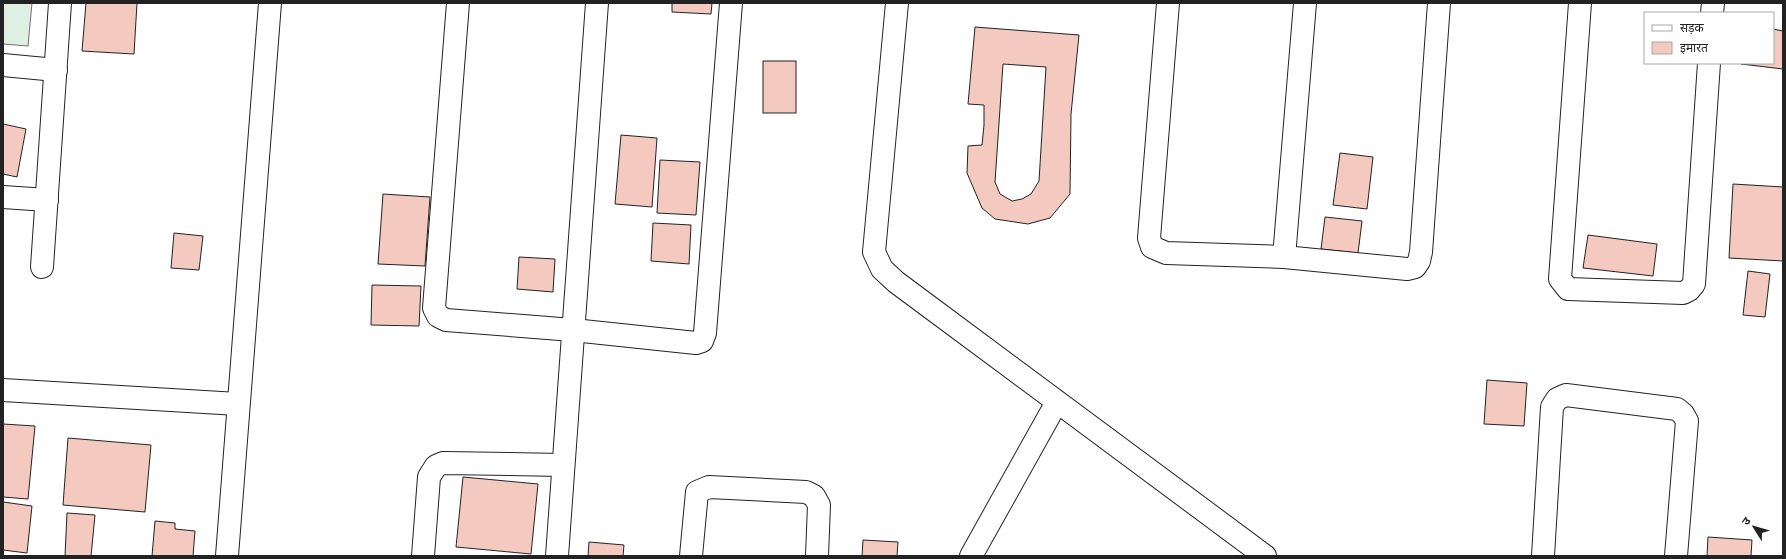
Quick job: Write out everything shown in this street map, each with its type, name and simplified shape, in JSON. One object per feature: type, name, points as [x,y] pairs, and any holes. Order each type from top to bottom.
[{"type":"street","points":[[42,267],[60,3]]},
{"type":"street","points":[[227,556],[270,3]]},
{"type":"street","points":[[458,3],[434,308],[438,316],[446,320],[573,330],[696,343],[702,341],[705,333],[731,3]]},
{"type":"street","points":[[557,556],[597,3]]},
{"type":"street","points":[[897,3],[874,252],[882,269],[896,282],[1265,556]]},
{"type":"street","points":[[1168,3],[1149,238],[1152,247],[1166,253],[1284,256],[1407,269],[1415,267],[1419,261],[1439,3]]},
{"type":"street","points":[[1284,256],[1305,3]]},
{"type":"street","points":[[1580,3],[1560,279],[1568,289],[1683,293],[1689,290],[1694,284],[1709,64]]},
{"type":"street","points":[[3,65],[56,70]]},
{"type":"street","points":[[3,197],[47,200]]},
{"type":"street","points":[[3,390],[238,404]]},
{"type":"street","points":[[1543,556],[1552,407],[1557,399],[1566,395],[1677,409],[1683,414],[1687,421],[1676,556]]},
{"type":"street","points":[[971,556],[1057,402]]},
{"type":"street","points":[[423,556],[429,476],[436,466],[443,463],[563,465]]},
{"type":"street","points":[[691,556],[697,492],[709,487],[806,492],[814,496],[819,505],[817,556]]},
{"type":"green space","points":[[3,3],[32,3],[28,46],[3,44]]},
{"type":"building","points":[[86,3],[137,3],[134,54],[82,51]]},
{"type":"building","points":[[672,3],[712,3],[711,14],[672,12]]},
{"type":"building","points":[[975,27],[1079,35],[1071,114],[1070,194],[1050,218],[1028,224],[995,219],[982,208],[967,173],[968,146],[982,145],[984,105],[968,104]],"holes":[[[1003,64],[1046,67],[1039,181],[1031,194],[1022,199],[1012,201],[1000,194],[995,182]]]},
{"type":"building","points":[[1774,29],[1783,31],[1783,69],[1741,64],[1774,64]]},
{"type":"building","points":[[763,61],[796,61],[796,113],[763,113]]},
{"type":"building","points":[[3,124],[26,129],[17,177],[3,174]]},
{"type":"building","points":[[621,135],[657,138],[652,207],[615,204]]},
{"type":"building","points":[[1340,153],[1373,157],[1367,209],[1333,205]]},
{"type":"building","points":[[660,160],[700,162],[696,215],[657,213]]},
{"type":"building","points":[[1733,184],[1783,187],[1783,261],[1729,258]]},
{"type":"building","points":[[383,194],[430,197],[425,266],[378,264]]},
{"type":"building","points":[[1325,217],[1362,221],[1358,253],[1321,249]]},
{"type":"building","points":[[653,223],[691,225],[689,264],[651,261]]},
{"type":"building","points":[[174,233],[203,236],[199,270],[171,268]]},
{"type":"building","points":[[1588,235],[1657,244],[1653,276],[1583,268]]},
{"type":"building","points":[[519,257],[555,259],[553,292],[517,289]]},
{"type":"building","points":[[1748,271],[1770,274],[1765,317],[1743,315]]},
{"type":"building","points":[[372,285],[421,286],[419,326],[371,325]]},
{"type":"building","points":[[1487,380],[1527,383],[1524,426],[1484,424]]},
{"type":"building","points":[[3,424],[35,426],[28,499],[3,497]]},
{"type":"building","points":[[68,438],[151,445],[145,512],[63,505]]},
{"type":"building","points":[[463,477],[538,484],[531,554],[456,547]]},
{"type":"building","points":[[3,502],[32,506],[27,553],[3,550]]},
{"type":"building","points":[[67,513],[95,515],[91,556],[65,556]]},
{"type":"building","points":[[155,521],[175,523],[175,529],[195,531],[193,556],[152,556]]},
{"type":"building","points":[[1708,537],[1752,540],[1751,556],[1707,556]]},
{"type":"building","points":[[863,540],[898,542],[897,556],[862,556]]},
{"type":"building","points":[[589,542],[624,545],[623,556],[588,556]]}]
